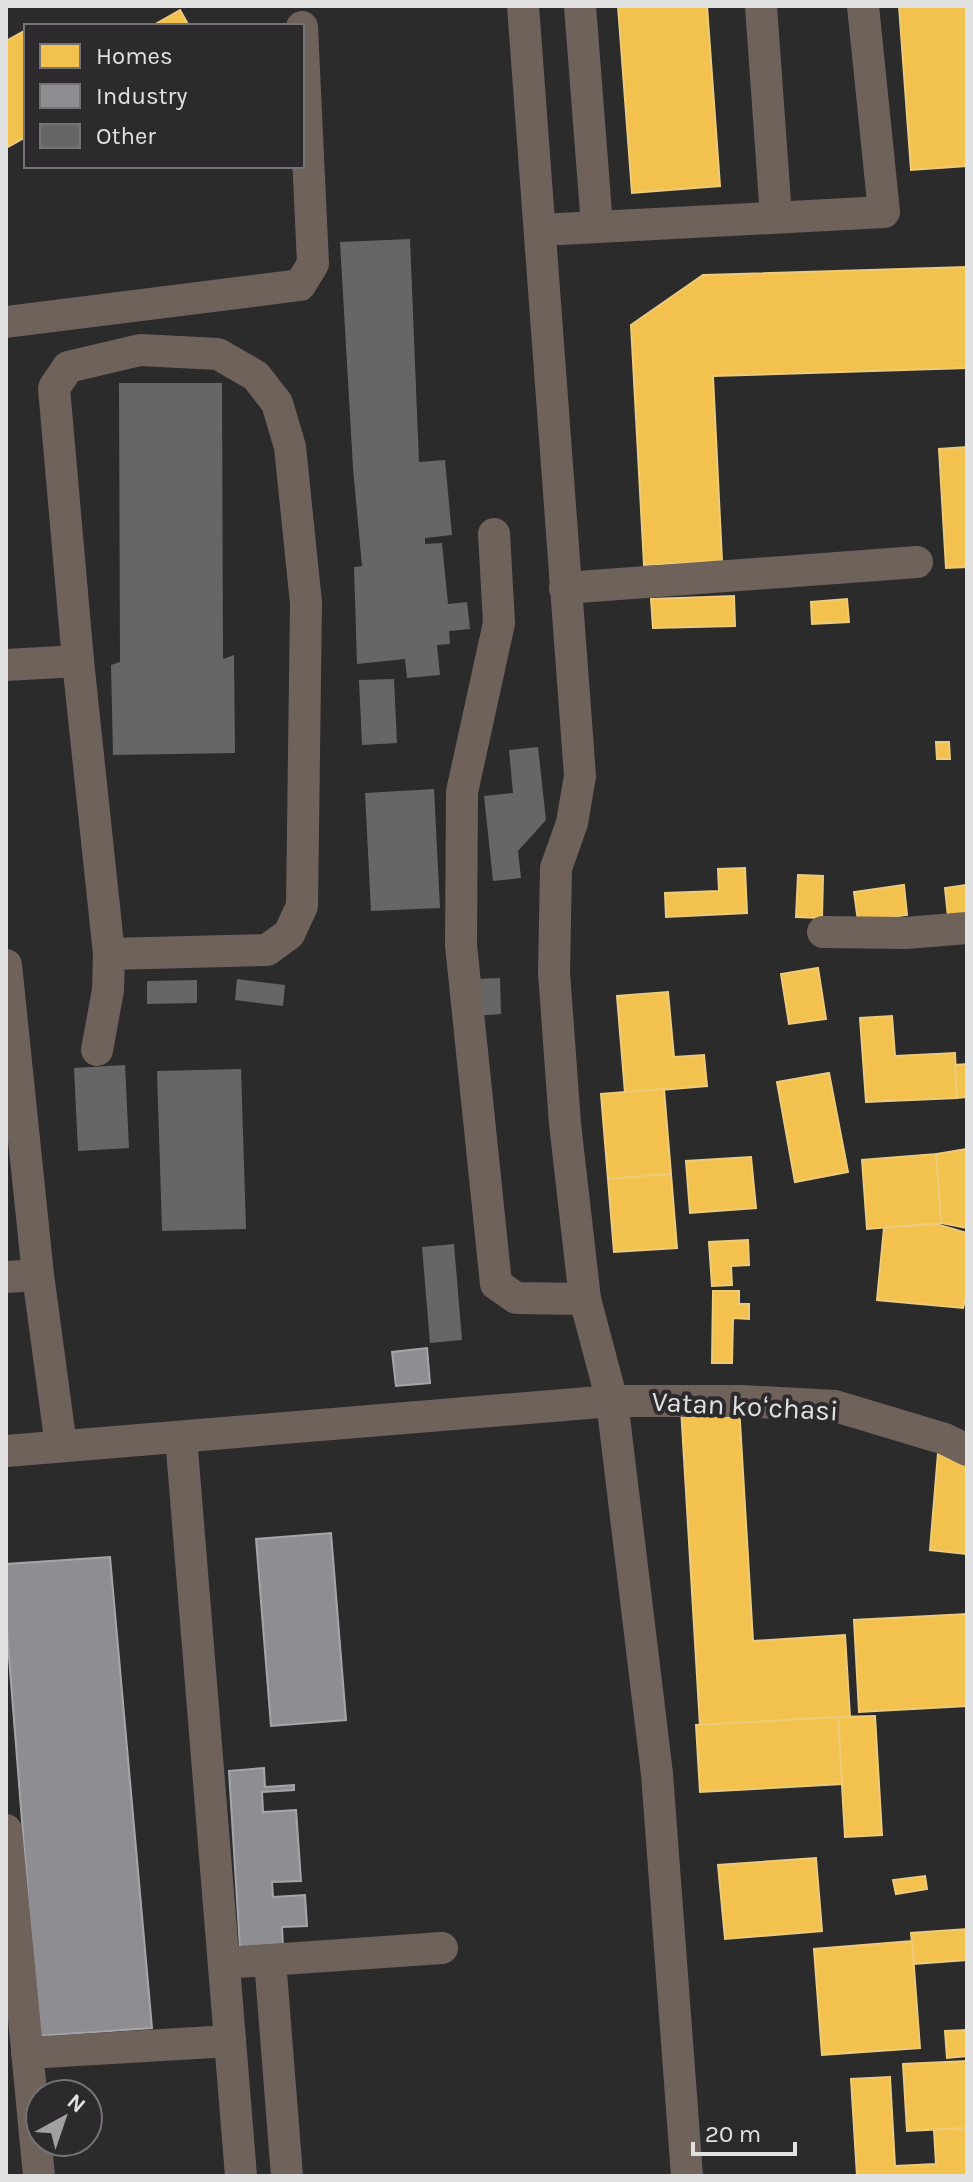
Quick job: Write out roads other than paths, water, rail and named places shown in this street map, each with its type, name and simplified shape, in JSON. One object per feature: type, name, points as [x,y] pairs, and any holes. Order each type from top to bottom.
[{"type":"street","points":[[523,6],[580,776],[572,823],[556,868],[554,972],[565,1124],[585,1299],[612,1401],[657,1774],[687,2176]]},
{"type":"street","points":[[580,6],[597,226]]},
{"type":"street","points":[[761,6],[776,217]]},
{"type":"street","points":[[541,230],[884,212],[863,6]]},
{"type":"street","points":[[6,322],[300,285],[313,264],[304,70]]},
{"type":"street","points":[[97,1050],[108,990],[109,954],[78,661],[54,388],[68,367],[140,350],[218,354],[256,376],[277,403],[290,447],[306,603],[302,906],[289,934],[267,950],[109,954]]},
{"type":"street","points":[[494,534],[499,623],[462,792],[461,945],[496,1284],[516,1298],[585,1299]]},
{"type":"street","points":[[565,588],[917,562]]},
{"type":"street","points":[[6,665],[78,661]]},
{"type":"street","points":[[823,932],[906,933],[967,928]]},
{"type":"street","points":[[6,965],[38,1275],[61,1446]]},
{"type":"street","points":[[6,1277],[38,1275]]},
{"type":"street","name":"Vatan koʻchasi","points":[[6,1451],[612,1401],[741,1401],[835,1406],[945,1439],[967,1450]]},
{"type":"street","points":[[181,1437],[241,2176]]},
{"type":"street","points":[[6,1830],[39,2176]]},
{"type":"street","points":[[224,1963],[442,1948]]},
{"type":"street","points":[[270,1960],[287,2176]]},
{"type":"street","points":[[27,2053],[230,2041]]}]
